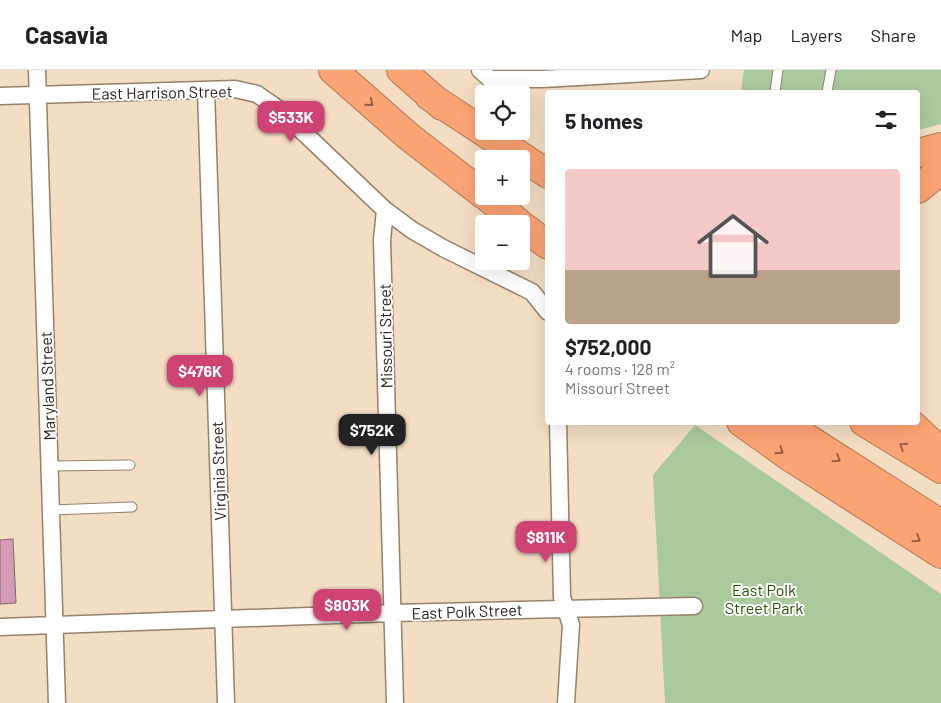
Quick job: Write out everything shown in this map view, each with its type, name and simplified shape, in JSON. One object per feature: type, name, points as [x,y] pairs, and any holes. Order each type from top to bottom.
[{"type":"highway","points":[[333,70],[408,136],[475,187]]},
{"type":"highway","points":[[401,70],[493,150]]},
{"type":"highway","points":[[429,96],[545,172]]},
{"type":"highway","points":[[920,152],[941,146]]},
{"type":"highway","points":[[920,187],[941,170]]},
{"type":"highway","points":[[530,179],[545,191]]},
{"type":"highway","points":[[497,205],[510,215]]},
{"type":"highway","points":[[530,231],[545,242]]},
{"type":"highway","points":[[745,425],[790,457],[941,554]]},
{"type":"highway","points":[[787,425],[941,524]]},
{"type":"highway","points":[[869,425],[941,470]]},
{"type":"highway","points":[[912,425],[941,452]]},
{"type":"street","name":"Maryland Street","points":[[37,70],[57,703]]},
{"type":"street","points":[[485,74],[701,70]]},
{"type":"street","name":"East Harrison Street","points":[[0,96],[206,90],[249,92],[263,98],[280,110],[385,210],[412,230],[443,248],[532,292],[545,308]]},
{"type":"street","name":"Virginia Street","points":[[206,90],[226,703]]},
{"type":"street","name":"Missouri Street","points":[[385,210],[382,240],[395,703]]},
{"type":"street","points":[[558,425],[562,597],[571,625],[566,703]]},
{"type":"street","name":"East Polk Street","points":[[0,627],[392,613],[694,606]]},
{"type":"lane","points":[[775,90],[778,70]]},
{"type":"lane","points":[[827,90],[831,70]]},
{"type":"lane","points":[[50,466],[130,465]]},
{"type":"lane","points":[[51,510],[132,507]]},
{"type":"green space","points":[[744,70],[941,70],[941,124],[920,129],[920,90],[741,90]]},
{"type":"green space","name":"East Polk Street Park","points":[[695,425],[941,594],[941,703],[665,703],[653,475]]},
{"type":"building","points":[[13,539],[16,603],[0,604],[0,540]]}]
